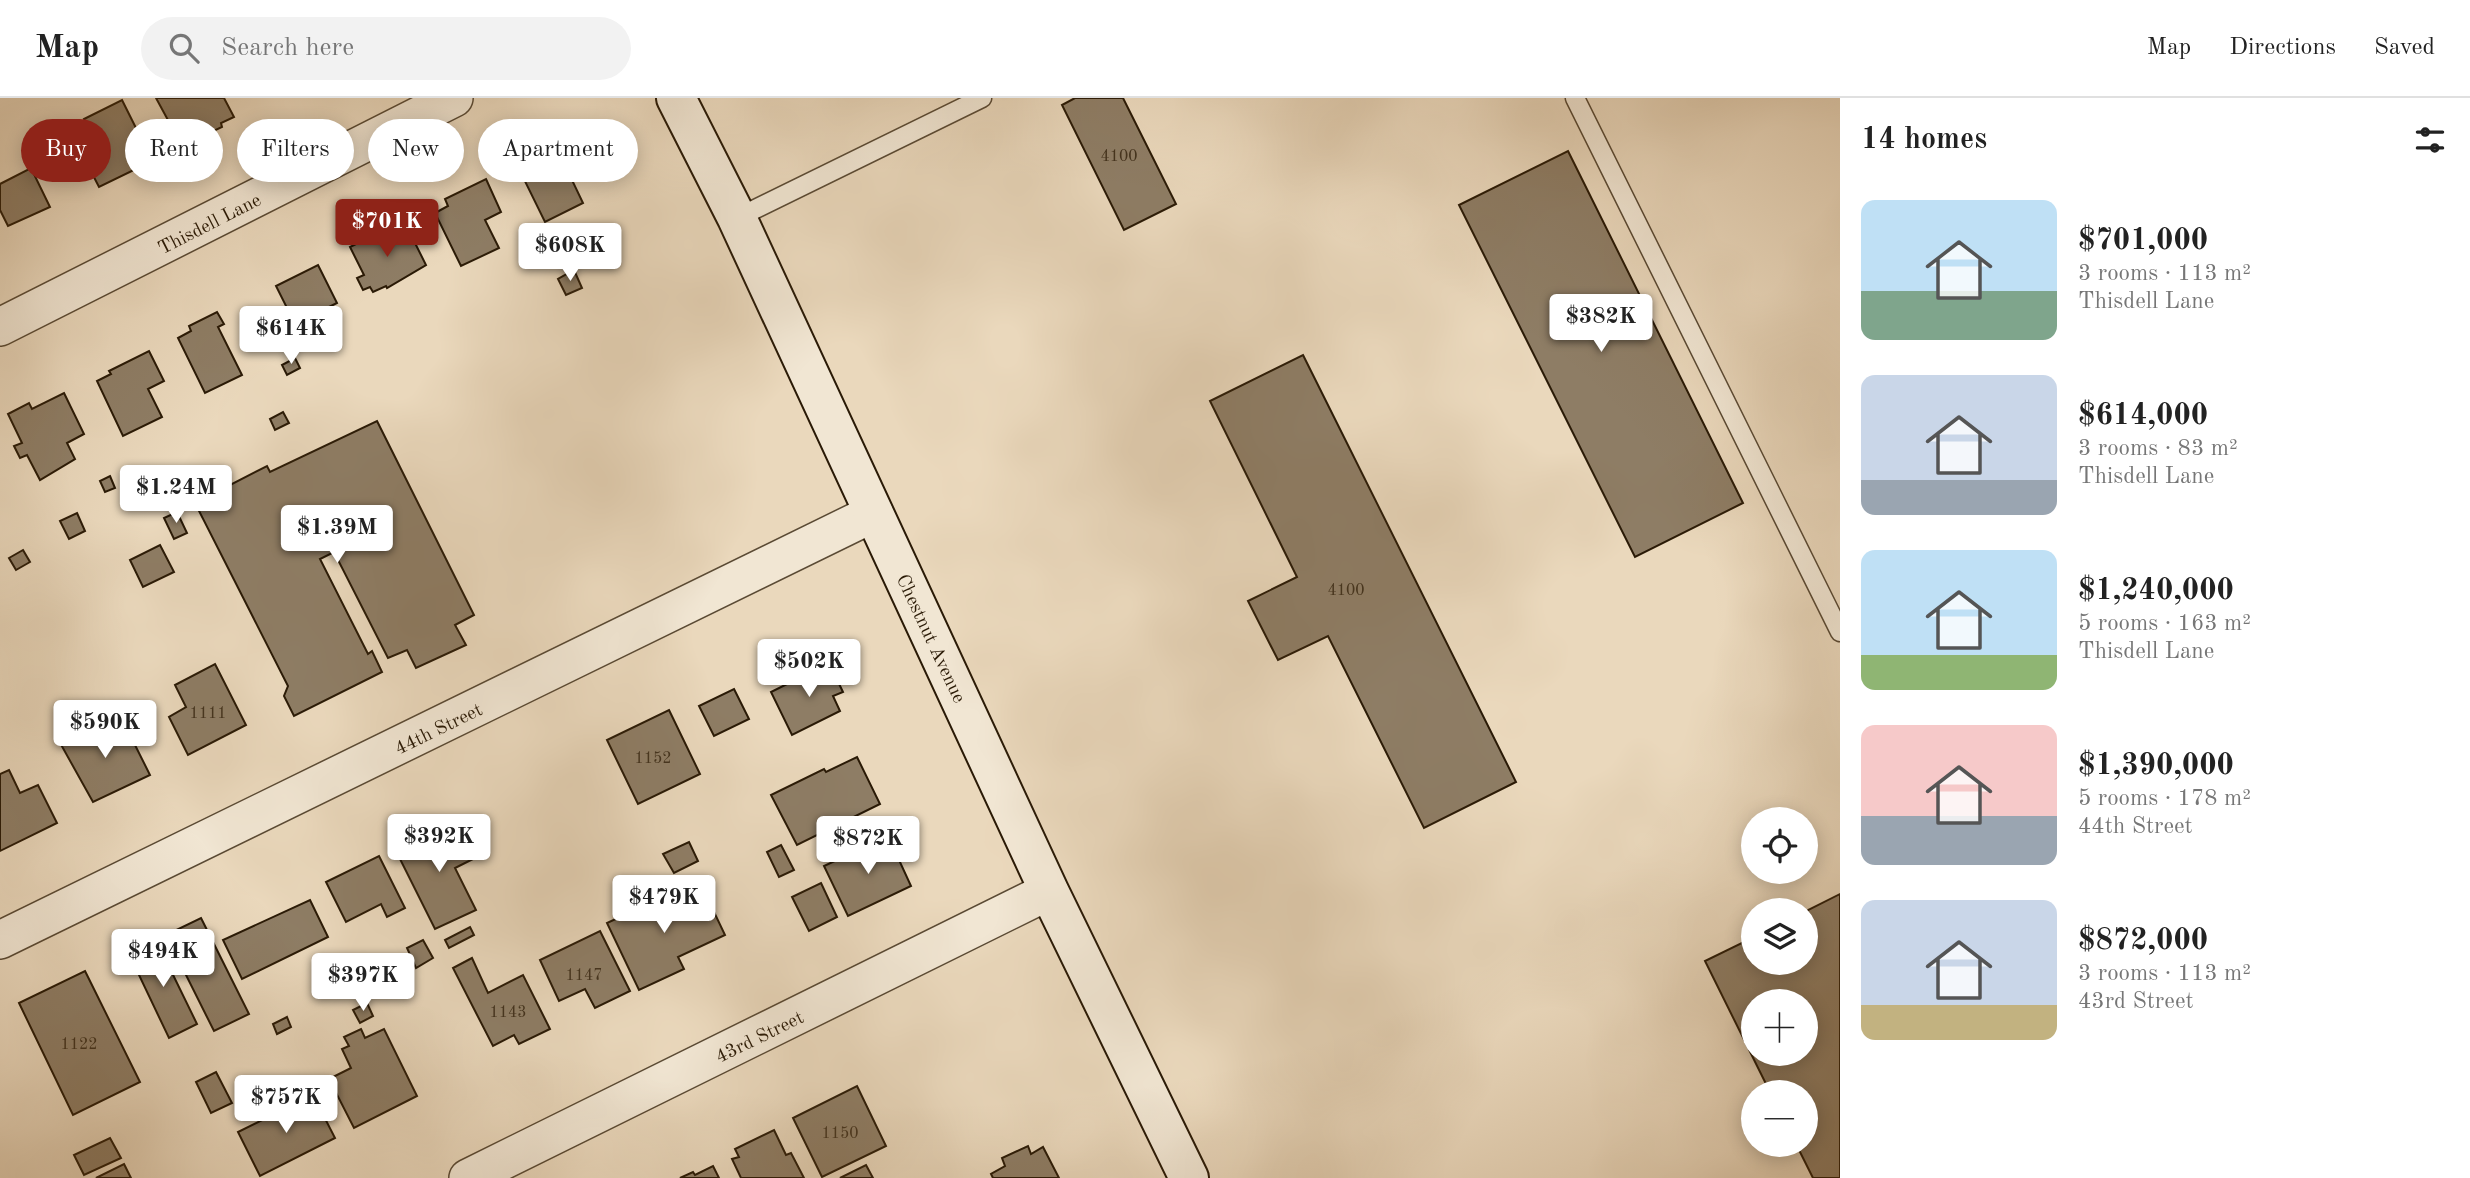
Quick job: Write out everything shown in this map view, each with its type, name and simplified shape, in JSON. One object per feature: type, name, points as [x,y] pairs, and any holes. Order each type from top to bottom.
[{"type":"main road","name":"Chestnut Avenue","points":[[676,98],[737,218],[1049,891],[1189,1178]]},
{"type":"street","name":"Thisdell Lane","points":[[0,327],[454,98]]},
{"type":"street","name":"44th Street","points":[[0,940],[874,513]]},
{"type":"street","name":"43rd Street","points":[[468,1178],[1049,891]]},
{"type":"lane","points":[[737,218],[982,98]]},
{"type":"lane","points":[[1575,98],[1840,632]]},
{"type":"building","points":[[156,98],[224,98],[234,117],[223,122],[223,119],[167,119]]},
{"type":"building","points":[[1075,98],[1123,98],[1176,204],[1124,230],[1062,105]]},
{"type":"building","points":[[122,100],[132,119],[125,119],[125,174],[111,181],[111,119],[84,119]]},
{"type":"building","points":[[1568,151],[1743,503],[1635,557],[1459,205]]},
{"type":"building","points":[[21,173],[21,182],[38,182],[50,207],[8,226],[0,210],[0,184]]},
{"type":"building","points":[[96,182],[109,182],[99,187]]},
{"type":"building","points":[[480,182],[487,182],[501,212],[485,220],[499,248],[461,266],[435,213],[448,206],[445,199]]},
{"type":"building","points":[[525,182],[573,182],[583,203],[545,222]]},
{"type":"building","points":[[406,225],[426,265],[387,288],[386,286],[373,292],[370,287],[363,290],[357,278],[364,275],[350,247],[372,236],[374,240]]},
{"type":"building","points":[[318,265],[337,303],[295,324],[276,286]]},
{"type":"building","points":[[574,270],[582,288],[566,295],[558,279]]},
{"type":"building","points":[[217,312],[224,324],[218,327],[242,375],[205,393],[178,338],[191,331],[189,326]]},
{"type":"building","points":[[149,351],[164,381],[148,389],[162,417],[123,436],[97,381],[111,374],[109,371]]},
{"type":"building","points":[[1303,355],[1516,782],[1424,828],[1328,636],[1278,660],[1248,601],[1297,577],[1210,401]]},
{"type":"building","points":[[295,358],[300,368],[287,375],[282,365]]},
{"type":"building","points":[[64,393],[84,434],[67,443],[75,459],[40,480],[27,455],[20,458],[14,446],[22,443],[8,414],[29,403],[32,409]]},
{"type":"building","points":[[283,412],[289,423],[275,430],[270,419]]},
{"type":"building","points":[[377,421],[474,615],[455,625],[466,645],[416,668],[407,650],[388,658],[334,552],[320,559],[368,654],[372,651],[382,672],[294,716],[284,696],[288,686],[195,503],[267,466],[270,472]]},
{"type":"building","points":[[110,476],[115,488],[105,492],[100,481]]},
{"type":"building","points":[[177,512],[187,533],[174,539],[164,518]]},
{"type":"building","points":[[77,513],[85,531],[69,539],[60,521]]},
{"type":"building","points":[[160,545],[174,572],[143,587],[130,560]]},
{"type":"building","points":[[23,550],[30,562],[16,570],[9,558]]},
{"type":"building","points":[[829,663],[843,692],[833,696],[840,711],[792,735],[771,692]]},
{"type":"building","points":[[215,664],[246,725],[188,755],[169,717],[186,707],[175,685]]},
{"type":"building","points":[[734,689],[749,719],[714,736],[699,706]]},
{"type":"building","points":[[669,710],[700,774],[638,804],[607,740]]},
{"type":"building","points":[[124,723],[150,775],[93,802],[59,741],[92,724],[98,736]]},
{"type":"building","points":[[857,757],[880,804],[797,845],[771,795],[824,769],[826,772]]},
{"type":"building","points":[[9,770],[20,793],[38,785],[57,823],[0,851],[0,774]]},
{"type":"building","points":[[454,822],[473,859],[455,868],[476,910],[435,929],[396,851]]},
{"type":"building","points":[[888,836],[911,886],[848,916],[824,866]]},
{"type":"building","points":[[689,842],[698,861],[674,873],[663,854]]},
{"type":"building","points":[[781,845],[794,870],[779,877],[767,852]]},
{"type":"building","points":[[379,856],[405,908],[387,917],[381,904],[346,922],[326,882]]},
{"type":"building","points":[[821,883],[837,917],[809,931],[792,897]]},
{"type":"building","points":[[680,889],[687,901],[705,893],[725,935],[678,957],[684,969],[639,990],[607,923]]},
{"type":"building","points":[[1840,894],[1840,1178],[1813,1178],[1802,1157],[1818,1157],[1818,1080],[1764,1080],[1757,1066],[1818,1066],[1818,989],[1741,989],[1741,1034],[1705,961],[1741,943],[1741,975],[1818,975],[1818,905]]},
{"type":"building","points":[[310,900],[328,937],[242,979],[223,940]]},
{"type":"building","points":[[201,918],[249,1014],[214,1031],[166,935]]},
{"type":"building","points":[[470,927],[474,935],[449,948],[445,940]]},
{"type":"building","points":[[600,931],[630,991],[595,1008],[585,989],[559,1001],[540,960]]},
{"type":"building","points":[[156,940],[197,1024],[169,1038],[129,954]]},
{"type":"building","points":[[423,940],[433,958],[416,968],[407,948]]},
{"type":"building","points":[[472,958],[488,993],[523,975],[550,1029],[519,1044],[514,1035],[493,1046],[453,968]]},
{"type":"building","points":[[85,971],[140,1082],[73,1115],[19,1003]]},
{"type":"building","points":[[367,1003],[373,1016],[360,1023],[353,1010]]},
{"type":"building","points":[[287,1017],[291,1027],[277,1034],[273,1024]]},
{"type":"building","points":[[361,1029],[365,1038],[384,1029],[417,1096],[354,1128],[329,1079],[351,1068],[342,1049],[349,1046],[344,1037]]},
{"type":"building","points":[[216,1072],[232,1103],[211,1113],[196,1082]]},
{"type":"building","points":[[857,1086],[886,1146],[822,1177],[793,1118]]},
{"type":"building","points":[[313,1095],[335,1138],[260,1176],[238,1132]]},
{"type":"building","points":[[774,1130],[786,1155],[791,1153],[804,1178],[741,1178],[732,1159],[739,1157],[735,1149]]},
{"type":"building","points":[[110,1138],[121,1158],[84,1175],[74,1155]]},
{"type":"building","points":[[1028,1146],[1031,1154],[1043,1147],[1059,1178],[993,1178],[991,1174],[1005,1166],[1002,1158]]},
{"type":"building","points":[[124,1164],[131,1178],[96,1178]]},
{"type":"building","points":[[866,1165],[873,1178],[840,1178]]},
{"type":"building","points":[[713,1166],[719,1178],[680,1178],[693,1172],[695,1175]]}]
